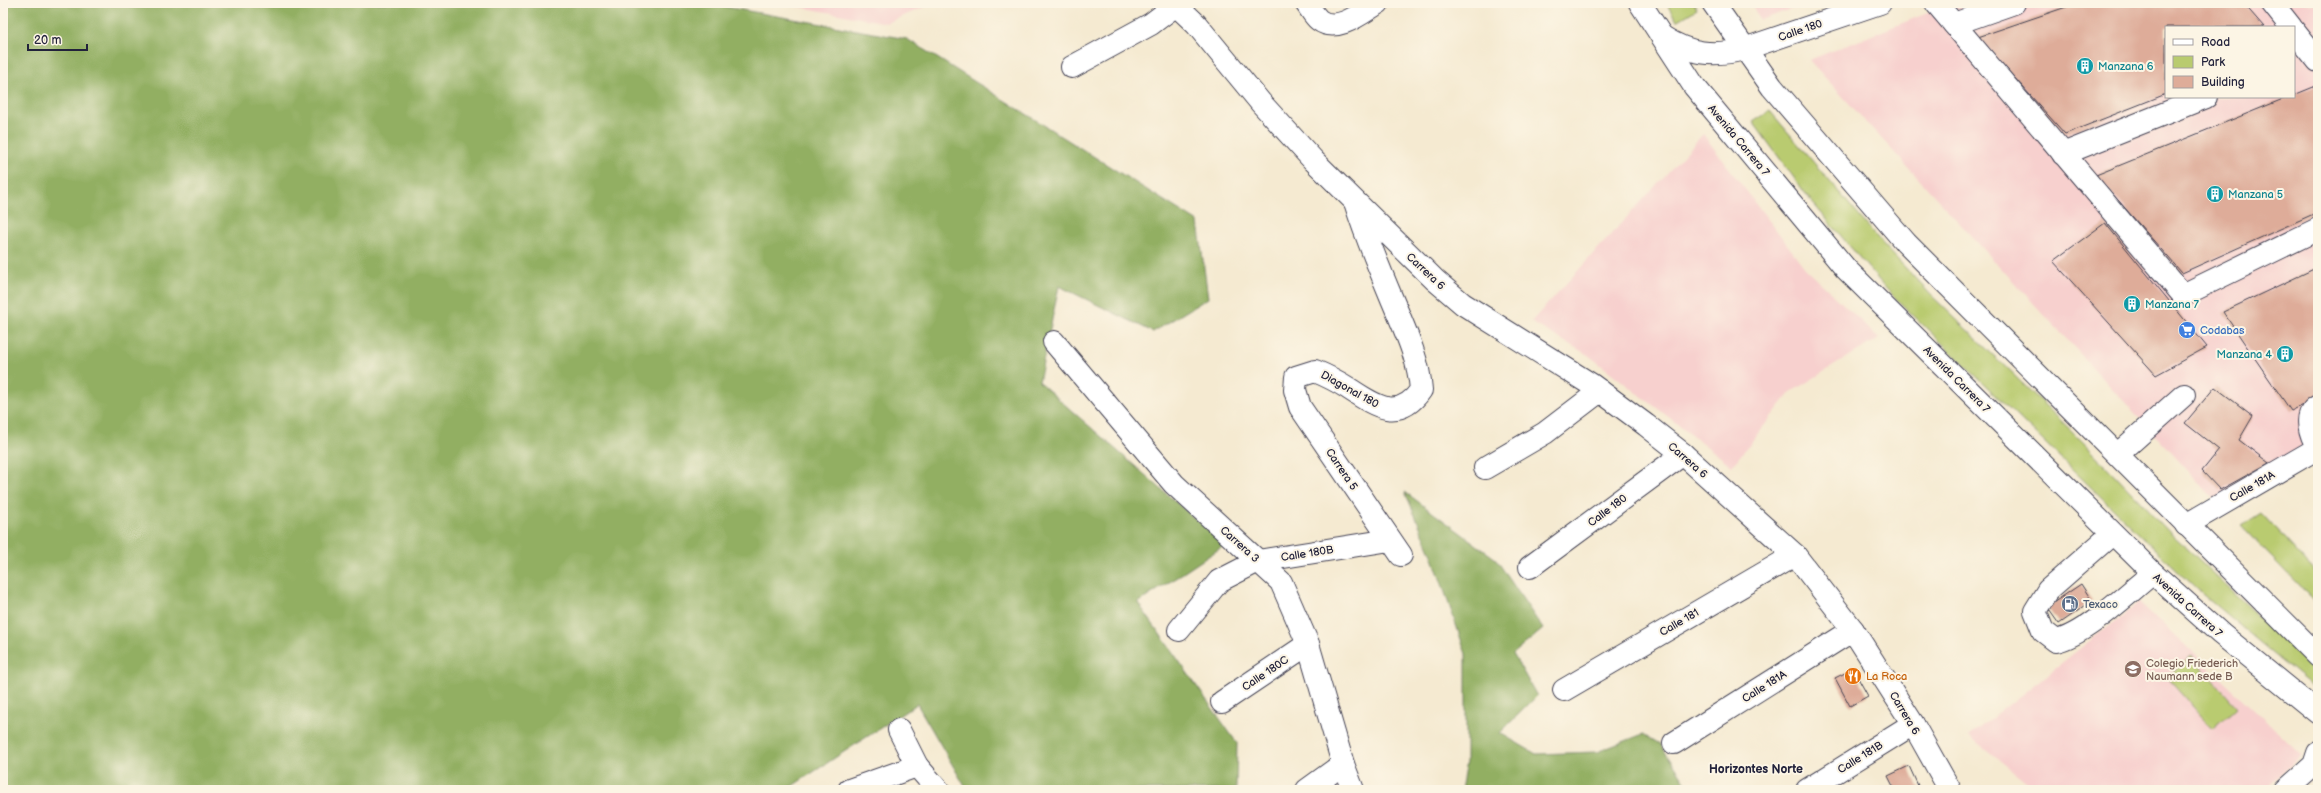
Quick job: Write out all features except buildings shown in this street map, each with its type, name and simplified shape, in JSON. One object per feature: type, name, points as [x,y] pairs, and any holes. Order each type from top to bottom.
[{"type":"street","points":[[1306,3],[1319,21],[1334,25],[1352,19],[1378,3]]},
{"type":"street","name":"Avenida Carrera 7","points":[[1640,3],[1694,86],[1846,269],[2153,573],[2221,634],[2318,713]]},
{"type":"street","points":[[1713,3],[1744,49],[1777,93],[1906,243],[2318,656]]},
{"type":"street","name":"Calle 180","points":[[1661,36],[1686,50],[1715,54],[1744,49],[1880,3]]},
{"type":"street","points":[[1936,3],[2182,295],[2318,230]]},
{"type":"street","points":[[1954,24],[2014,3]]},
{"type":"street","points":[[2272,3],[2290,26]]},
{"type":"street","points":[[1072,67],[1151,24],[1175,4]]},
{"type":"street","name":"Carrera 6","points":[[1175,4],[1196,24],[1261,103],[1314,161],[1435,280],[1463,304],[1600,391],[1683,454],[1794,554],[1853,630],[1913,724],[1950,790]]},
{"type":"street","points":[[2295,33],[2311,57]]},
{"type":"street","points":[[2064,154],[2204,98]]},
{"type":"street","name":"Carrera 6","points":[[1354,200],[1367,239],[1402,323],[1420,376],[1421,390]]},
{"type":"street","name":"Carrera 3","points":[[1054,342],[1174,484],[1281,582],[1308,644],[1343,764],[1353,790]]},
{"type":"street","name":"Diagonal 180","points":[[1296,377],[1315,370],[1335,379],[1374,405],[1386,409],[1408,405],[1421,390]]},
{"type":"street","name":"Carrera 5","points":[[1296,377],[1295,390],[1300,407],[1395,548]]},
{"type":"street","points":[[1485,468],[1545,433],[1600,391]]},
{"type":"street","points":[[2118,454],[2184,395]]},
{"type":"street","points":[[2318,406],[2310,414],[2308,421],[2318,448]]},
{"type":"street","name":"Calle 181A","points":[[2186,525],[2318,448]]},
{"type":"street","name":"Calle 180","points":[[1530,567],[1683,454]]},
{"type":"street","points":[[2112,534],[2048,590],[2035,611],[2043,631],[2056,641],[2066,639],[2080,630],[2153,573]]},
{"type":"street","name":"Calle 180B","points":[[1179,630],[1219,582],[1258,561],[1395,548]]},
{"type":"street","name":"Calle 181","points":[[1564,690],[1794,554]]},
{"type":"street","name":"Calle 181A","points":[[1674,743],[1853,630]]},
{"type":"street","name":"Calle 180C","points":[[1222,702],[1308,644]]},
{"type":"street","name":"Calle 181B","points":[[1807,790],[1913,724]]},
{"type":"street","points":[[898,730],[917,766],[938,790]]},
{"type":"street","points":[[2286,790],[2314,765],[2318,753]]},
{"type":"street","points":[[1307,790],[1343,764]]},
{"type":"street","points":[[849,790],[917,766]]},
{"type":"shaded area","points":[[778,3],[934,3],[887,23]]},
{"type":"shaded area","points":[[1751,3],[1809,3],[1760,20]]},
{"type":"shaded area","name":"Codabas","points":[[1953,3],[2318,3],[2318,438],[2216,501],[1809,60]]},
{"type":"shaded area","points":[[1703,134],[1805,268],[1879,338],[1791,392],[1732,466],[1588,355],[1531,322]]},
{"type":"shaded area","name":"Colegio Friederich Naumann sede B","points":[[2139,602],[2302,755],[2264,790],[2037,790],[1969,736]]},
{"type":"green space","points":[[3,3],[703,3],[907,39],[1198,222],[1208,298],[1153,332],[1059,286],[1039,382],[1225,545],[1138,603],[1237,743],[1236,790],[967,790],[917,704],[786,790],[3,790]]},
{"type":"green space","points":[[1666,3],[1694,3],[1697,9],[1677,21]]},
{"type":"green space","points":[[1770,111],[1882,243],[1931,295],[2082,441],[2175,538],[2284,640],[2318,676],[2318,691],[2196,589],[1889,292],[1811,201],[1753,122]]},
{"type":"green space","points":[[1405,492],[1496,559],[1543,629],[1513,654],[1537,696],[1500,733],[1536,754],[1597,752],[1643,734],[1660,744],[1691,790],[1461,790],[1466,762],[1466,654],[1432,555]]},
{"type":"green space","points":[[2261,513],[2318,575],[2318,605],[2241,526]]},
{"type":"green space","points":[[2191,656],[2237,707],[2213,729],[2167,678]]},
{"type":"place","name":"Manzana 6","points":[[2085,66]]},
{"type":"place","name":"Manzana 5","points":[[2215,194]]},
{"type":"place","name":"Manzana 7","points":[[2132,304]]},
{"type":"place","name":"Codabas","points":[[2187,330]]},
{"type":"place","name":"Manzana 4","points":[[2285,354]]},
{"type":"place","name":"Texaco","points":[[2070,604]]},
{"type":"place","name":"Colegio Friederich Naumann sede B","points":[[2133,669]]},
{"type":"place","name":"La Roca","points":[[1853,676]]},
{"type":"district","name":"Horizontes Norte","points":[[1756,769]]}]
